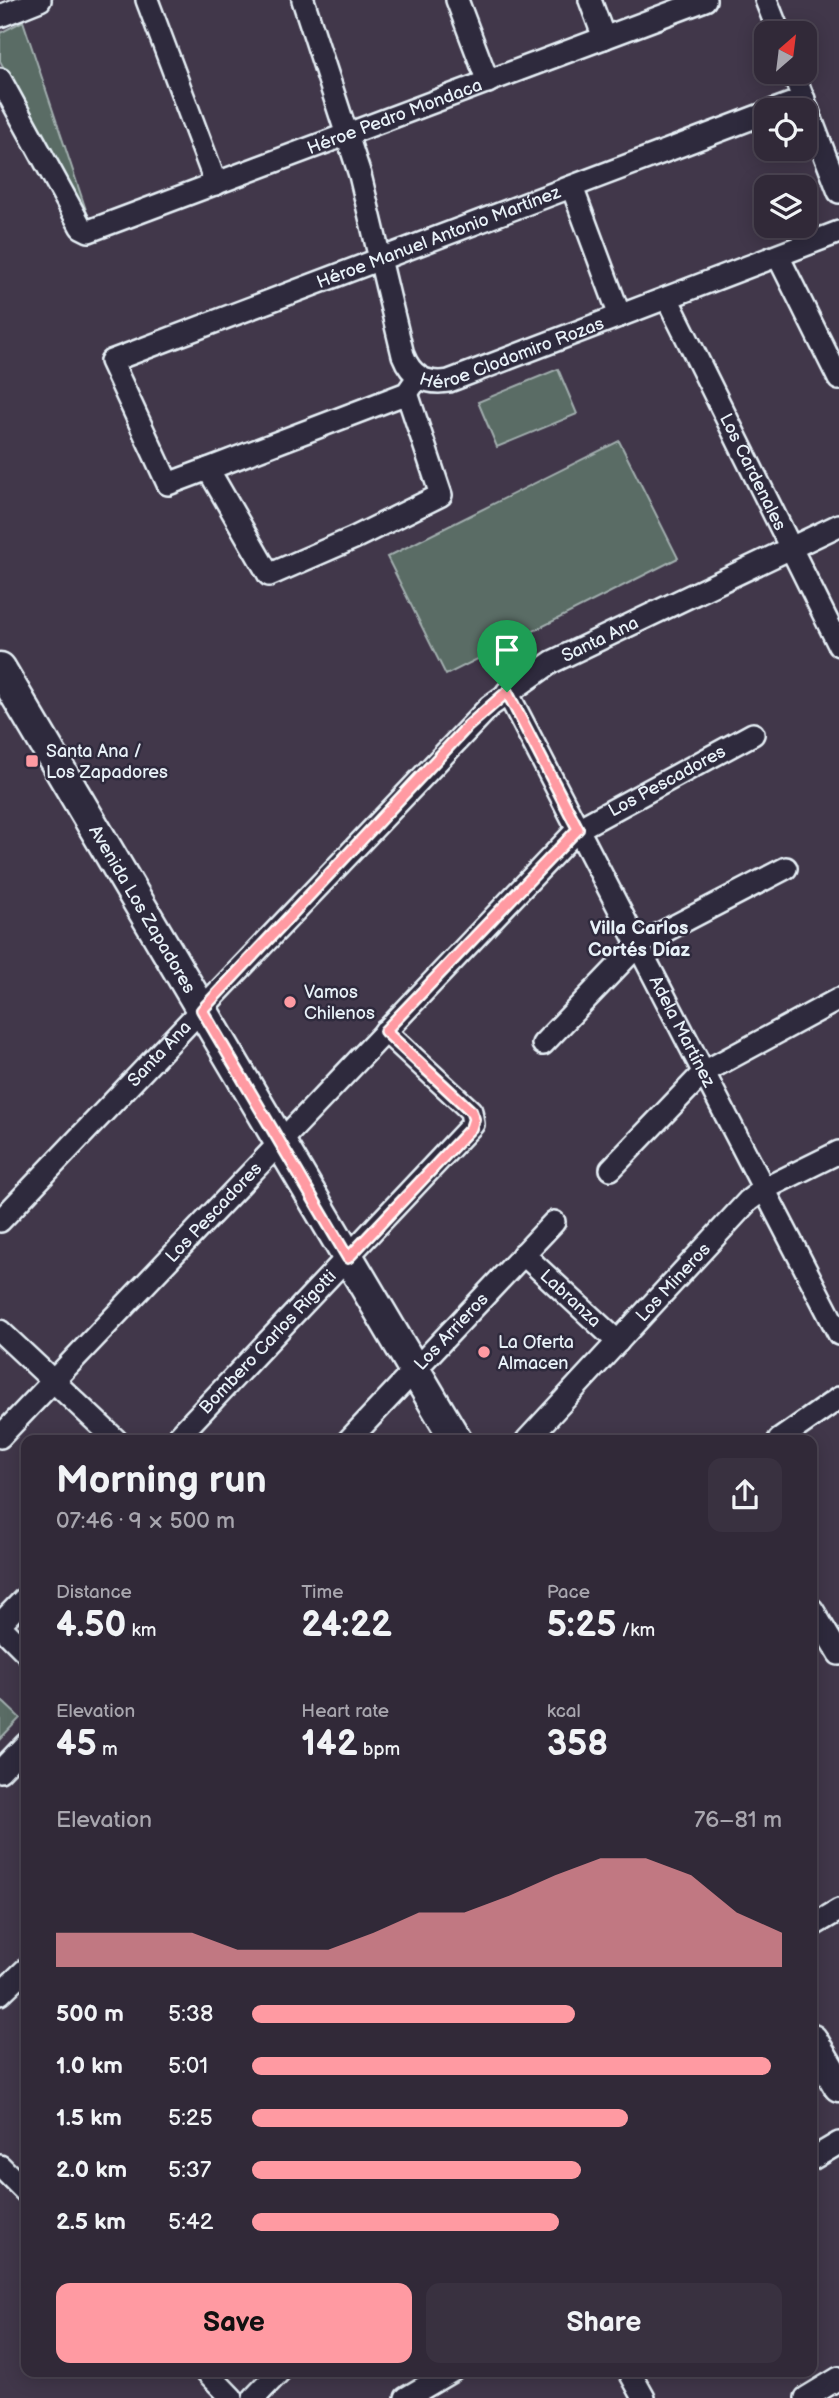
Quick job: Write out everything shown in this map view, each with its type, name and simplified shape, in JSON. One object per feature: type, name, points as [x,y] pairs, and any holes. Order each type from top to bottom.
[{"type":"main road","name":"Avenida Los Zapadores","points":[[0,668],[453,1435]]},
{"type":"main road","points":[[817,2049],[839,2086]]},
{"type":"street","points":[[0,16],[40,0]]},
{"type":"street","points":[[147,0],[216,184]]},
{"type":"street","points":[[208,469],[269,575],[354,538],[441,495],[403,355],[382,259],[349,134],[303,0]]},
{"type":"street","points":[[457,0],[488,82]]},
{"type":"street","points":[[590,0],[604,38]]},
{"type":"street","name":"Héroe Pedro Mondaca","points":[[0,79],[85,230],[93,230],[705,0]]},
{"type":"street","points":[[766,0],[774,21]]},
{"type":"street","name":"Héroe Manuel Antonio Martínez","points":[[111,361],[754,118]]},
{"type":"street","points":[[817,134],[839,192]]},
{"type":"street","points":[[572,187],[620,316]]},
{"type":"street","name":"Héroe Clodomiro Rozas","points":[[111,361],[168,484],[413,385],[449,381],[839,232]]},
{"type":"street","points":[[778,256],[839,379]]},
{"type":"street","name":"Los Cardenales","points":[[667,299],[839,645]]},
{"type":"street","name":"Santa Ana","points":[[0,1221],[468,726],[507,692],[552,662],[839,525]]},
{"type":"street","name":"Adela Martínez","points":[[507,692],[839,1334]]},
{"type":"street","name":"Los Pescadores","points":[[0,1437],[578,829],[753,734]]},
{"type":"street","points":[[543,1044],[638,945],[786,867]]},
{"type":"street","points":[[611,1169],[704,1072],[839,999]]},
{"type":"street","name":"Bombero Carlos Rigotti","points":[[180,1435],[471,1128],[474,1119],[471,1111],[385,1031]]},
{"type":"street","name":"Los Mineros","points":[[532,1435],[748,1201],[764,1189],[839,1152]]},
{"type":"street","name":"Los Arrieros","points":[[354,1435],[554,1222]]},
{"type":"street","name":"Labranza","points":[[523,1254],[618,1342]]},
{"type":"street","points":[[0,1331],[111,1435]]},
{"type":"street","points":[[786,1435],[839,1398]]},
{"type":"street","points":[[21,1602],[0,1625],[21,1647]]},
{"type":"street","points":[[817,1617],[839,1654]]},
{"type":"street","points":[[0,1771],[21,1749]]},
{"type":"street","points":[[817,1923],[839,1910]]},
{"type":"street","points":[[0,1994],[21,1974]]},
{"type":"street","points":[[817,2156],[839,2143]]},
{"type":"street","points":[[0,2166],[21,2187]]},
{"type":"street","points":[[212,2377],[232,2398]]},
{"type":"street","points":[[254,2398],[274,2377]]},
{"type":"street","points":[[406,2398],[442,2377]]},
{"type":"street","points":[[633,2377],[645,2398]]},
{"type":"street","points":[[806,2398],[839,2378]]},
{"type":"green space","points":[[23,21],[89,219],[0,61],[0,33]]},
{"type":"green space","points":[[558,369],[577,414],[497,447],[478,402]]},
{"type":"green space","points":[[619,441],[678,558],[446,675],[387,557]]},
{"type":"green space","points":[[0,1699],[20,1718],[0,1739]]},
{"type":"place","name":"Santa Ana / Los Zapadores","points":[[32,761]]},
{"type":"place","name":"Vamos Chilenos","points":[[290,1002]]},
{"type":"place","name":"La Oferta Almacen","points":[[484,1352]]},
{"type":"district","name":"Villa Carlos Cortés Díaz","points":[[639,938]]},
{"type":"route","points":[[507,692],[578,829],[385,1031],[471,1111],[474,1119],[471,1128],[348,1258],[202,1010],[468,726],[507,692]]}]
